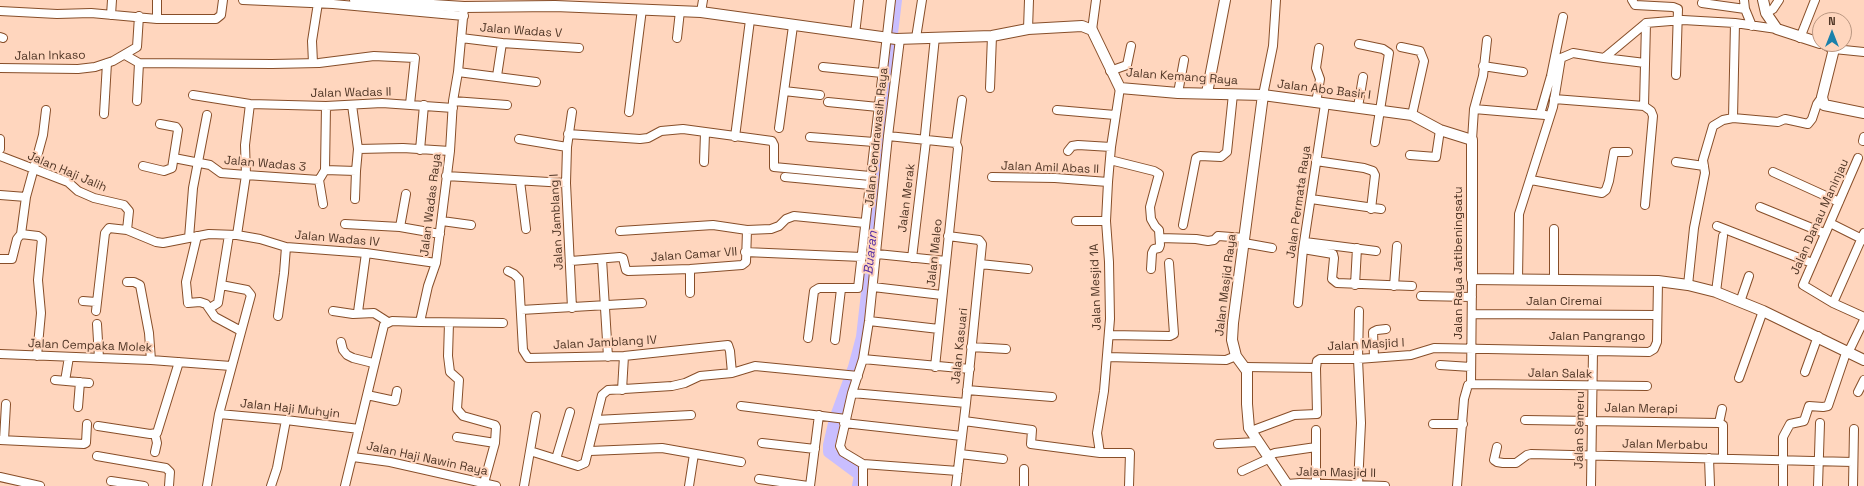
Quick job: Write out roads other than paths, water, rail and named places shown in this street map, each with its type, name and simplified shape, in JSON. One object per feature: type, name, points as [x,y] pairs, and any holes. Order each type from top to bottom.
[{"type":"street","points":[[111,15],[112,0]]},
{"type":"street","points":[[157,0],[157,19]]},
{"type":"street","points":[[0,11],[37,14],[77,13],[139,16],[157,19],[216,19],[221,15],[222,0]]},
{"type":"street","points":[[243,0],[464,11],[555,3],[625,4],[642,9],[701,12],[794,26],[892,38],[992,36],[1028,29],[1073,26],[1082,26],[1092,30],[1096,0]]},
{"type":"street","points":[[355,0],[464,11]]},
{"type":"street","points":[[701,12],[703,0]]},
{"type":"street","points":[[855,34],[859,0]]},
{"type":"street","points":[[808,338],[814,291],[819,288],[858,288],[870,180],[880,162],[874,142],[882,73],[892,38],[891,0]]},
{"type":"street","points":[[916,38],[922,0]]},
{"type":"street","points":[[1028,29],[1029,0]]},
{"type":"street","points":[[1207,93],[1225,0]]},
{"type":"street","name":"Jalan Abo Basir I","points":[[1276,0],[1273,46],[1263,95],[1412,115],[1440,130],[1472,140]]},
{"type":"street","points":[[1632,0],[1632,3],[1635,5],[1676,7],[1678,11],[1676,75]]},
{"type":"street","points":[[1764,0],[1766,13],[1777,29]]},
{"type":"street","points":[[1766,13],[1773,9],[1778,0]]},
{"type":"street","points":[[1800,38],[1815,0]]},
{"type":"street","points":[[1702,3],[1744,4],[1752,26]]},
{"type":"street","points":[[313,63],[312,41],[318,4]]},
{"type":"street","points":[[629,112],[642,9]]},
{"type":"street","name":"Jalan Wadas Raya","points":[[420,322],[428,286],[436,263],[442,221],[450,151],[453,104],[458,72],[464,11]]},
{"type":"street","points":[[677,38],[680,11]]},
{"type":"street","name":"Jalan Inkaso","points":[[0,68],[78,69],[131,60],[137,48],[139,16]]},
{"type":"street","points":[[1540,114],[1551,76],[1563,17]]},
{"type":"street","points":[[735,137],[750,20]]},
{"type":"street","points":[[1604,58],[1646,23],[1678,20],[1735,23],[1777,29],[1812,41]]},
{"type":"street","points":[[1644,106],[1646,23]]},
{"type":"street","points":[[1733,118],[1735,23]]},
{"type":"street","points":[[780,128],[784,90],[794,26]]},
{"type":"street","name":"Jalan Kemang Raya","points":[[1092,30],[1110,71],[1120,88],[1178,93],[1263,95]]},
{"type":"street","points":[[990,88],[992,36]]},
{"type":"street","name":"Jalan Merak","points":[[912,258],[926,138],[935,37]]},
{"type":"street","name":"Jalan Wadas V","points":[[462,38],[502,43],[579,48]]},
{"type":"street","name":"Jalan Cendrawasih Raya","points":[[863,464],[843,452],[840,446],[839,420],[852,393],[853,375],[863,359],[870,321],[872,287],[877,254],[880,162],[888,136],[892,38]]},
{"type":"street","points":[[1472,140],[1474,108],[1483,76],[1487,40]]},
{"type":"street","points":[[497,76],[502,43]]},
{"type":"street","points":[[1359,44],[1383,49],[1389,53],[1376,142]]},
{"type":"street","points":[[1110,71],[1127,65],[1130,46]]},
{"type":"street","points":[[1401,47],[1420,52],[1424,61],[1412,115]]},
{"type":"street","name":"Jalan Permata Raya","points":[[1298,303],[1304,246],[1316,161],[1320,79],[1316,68],[1319,48]]},
{"type":"street","points":[[1852,51],[1864,52]]},
{"type":"street","points":[[1688,285],[1694,228],[1705,173],[1703,160],[1713,126],[1723,120],[1733,118],[1778,122],[1785,119],[1808,124],[1812,119],[1817,104],[1822,97],[1833,52]]},
{"type":"street","points":[[1518,279],[1519,214],[1550,115],[1561,58],[1573,53],[1645,63]]},
{"type":"street","points":[[137,101],[131,60],[272,64],[313,63],[374,56],[415,58],[410,104]]},
{"type":"street","points":[[1178,93],[1184,60]]},
{"type":"street","points":[[104,114],[107,63]]},
{"type":"street","points":[[1484,66],[1523,72]]},
{"type":"street","points":[[823,67],[882,73]]},
{"type":"street","points":[[458,72],[536,82]]},
{"type":"street","points":[[1358,107],[1363,77]]},
{"type":"street","name":"Jalan Mesjid 1A","points":[[1100,453],[1097,433],[1108,357],[1109,335],[1109,262],[1106,221],[1108,182],[1115,115],[1120,88]]},
{"type":"street","points":[[784,90],[820,95]]},
{"type":"street","points":[[1183,225],[1196,158],[1200,156],[1221,156],[1227,152],[1233,94]]},
{"type":"street","name":"Jalan Wadas II","points":[[193,95],[250,104],[326,106],[352,104],[507,105]]},
{"type":"street","name":"Jalan Masjid Raya","points":[[1245,367],[1236,356],[1232,340],[1233,323],[1263,95]]},
{"type":"street","points":[[1822,97],[1824,105],[1864,114]]},
{"type":"street","points":[[1554,99],[1644,106],[1651,111],[1652,116],[1645,205]]},
{"type":"street","name":"Jalan Maleo","points":[[935,366],[958,148],[956,143],[962,100]]},
{"type":"street","points":[[828,102],[878,107]]},
{"type":"street","points":[[210,308],[218,303],[246,175],[245,146],[250,104]]},
{"type":"street","points":[[352,104],[358,150],[355,199]]},
{"type":"street","points":[[420,150],[424,105]]},
{"type":"street","points":[[326,106],[325,170],[356,171]]},
{"type":"street","points":[[1474,108],[1550,115]]},
{"type":"street","points":[[0,259],[12,259],[17,239],[21,234],[26,197],[43,135],[46,110]]},
{"type":"street","points":[[1057,110],[1115,115]]},
{"type":"street","name":"Jalan Jamblang I","points":[[572,112],[568,134],[566,184],[571,261],[572,308]]},
{"type":"street","points":[[207,115],[193,188],[193,237],[186,282],[188,301],[193,304],[202,302],[210,308],[215,317],[241,331]]},
{"type":"street","points":[[143,166],[169,170],[172,168],[178,130],[176,126],[160,124]]},
{"type":"street","points":[[568,134],[640,139],[648,138],[661,131],[672,129],[753,138],[772,141],[774,145],[774,167],[870,180]]},
{"type":"street","points":[[1410,155],[1436,157],[1440,130]]},
{"type":"street","points":[[704,162],[705,133]]},
{"type":"street","points":[[888,136],[926,138],[956,143]]},
{"type":"street","points":[[810,137],[874,142]]},
{"type":"street","points":[[0,138],[0,149]]},
{"type":"street","points":[[519,138],[567,147]]},
{"type":"street","name":"Jalan Raya Jatibeningsatu","points":[[1463,424],[1466,387],[1471,384],[1472,140]]},
{"type":"street","points":[[1068,151],[1072,146],[1078,145],[1111,147]]},
{"type":"street","points":[[358,150],[381,148],[450,151]]},
{"type":"street","points":[[1530,180],[1602,193],[1606,190],[1609,181],[1614,152],[1628,152]]},
{"type":"street","name":"Jalan Haji Jalih","points":[[0,156],[68,182],[78,191],[94,198],[124,205],[129,211],[127,230]]},
{"type":"street","name":"Jalan Wadas 3","points":[[174,158],[210,165],[221,173],[246,175],[319,180],[325,170]]},
{"type":"street","name":"Jalan Danau Maninjau","points":[[1832,303],[1803,285],[1824,233],[1830,223],[1858,158]]},
{"type":"street","points":[[1110,160],[1154,171],[1159,174],[1150,207],[1155,226],[1159,230],[1160,238],[1159,248],[1154,249],[1152,252],[1151,269]]},
{"type":"street","points":[[1316,161],[1364,168],[1373,171],[1375,175],[1371,208]]},
{"type":"street","points":[[1676,162],[1704,166]]},
{"type":"street","points":[[1772,172],[1839,202]]},
{"type":"street","points":[[446,176],[566,184]]},
{"type":"street","points":[[785,177],[870,180]]},
{"type":"street","name":"Jalan Amil Abas II","points":[[992,177],[1055,178],[1108,182]]},
{"type":"street","points":[[319,180],[323,204]]},
{"type":"street","points":[[520,181],[526,229]]},
{"type":"street","points":[[400,227],[406,194]]},
{"type":"street","points":[[0,195],[26,197]]},
{"type":"street","points":[[1311,200],[1381,209]]},
{"type":"street","points":[[1760,207],[1824,233]]},
{"type":"street","name":"Jalan Camar VII","points":[[571,261],[621,257],[626,270],[690,269],[742,265],[746,262],[745,252],[747,230],[771,230],[779,226],[786,218],[794,216],[865,223]]},
{"type":"street","points":[[442,221],[471,225]]},
{"type":"street","points":[[1076,221],[1106,221]]},
{"type":"street","points":[[1830,223],[1863,238],[1832,303],[1864,317]]},
{"type":"street","points":[[345,224],[400,227],[440,234]]},
{"type":"street","points":[[620,231],[713,225],[747,230]]},
{"type":"street","points":[[1717,226],[1812,264]]},
{"type":"street","points":[[96,311],[96,302],[107,230],[109,228],[127,230]]},
{"type":"street","points":[[1554,229],[1554,279]]},
{"type":"street","name":"Jalan Wadas IV","points":[[127,230],[156,242],[171,242],[209,234],[233,235],[260,239],[286,247],[366,253],[436,263]]},
{"type":"street","points":[[21,234],[38,236],[42,239],[38,280],[41,313],[37,356]]},
{"type":"street","name":"Jalan Kasuari","points":[[948,236],[980,241],[980,264],[970,369],[956,486]]},
{"type":"street","points":[[1160,238],[1196,239],[1208,241],[1214,240],[1218,236],[1272,248]]},
{"type":"street","points":[[1716,292],[1723,236]]},
{"type":"street","points":[[1304,246],[1357,248],[1376,251]]},
{"type":"street","points":[[1304,246],[1333,254],[1333,281],[1355,285],[1412,286]]},
{"type":"street","points":[[1394,286],[1397,246]]},
{"type":"street","points":[[278,316],[286,247]]},
{"type":"street","points":[[1355,285],[1357,248]]},
{"type":"street","points":[[745,252],[787,252],[862,257]]},
{"type":"street","points":[[358,312],[366,253]]},
{"type":"street","points":[[877,254],[946,261]]},
{"type":"street","points":[[602,259],[608,357]]},
{"type":"street","points":[[1109,335],[1172,335],[1174,332],[1169,263]]},
{"type":"street","points":[[980,264],[1028,269]]},
{"type":"street","points":[[690,269],[690,293]]},
{"type":"street","name":"Jalan Jamblang IV","points":[[508,271],[518,276],[519,279],[523,350],[528,358],[624,356],[728,345],[732,373]]},
{"type":"street","points":[[1740,302],[1749,276]]},
{"type":"street","points":[[1472,279],[1554,279],[1658,282],[1688,285],[1716,292],[1763,311],[1818,336],[1864,360]]},
{"type":"street","points":[[126,282],[134,282],[140,285],[149,333],[151,360]]},
{"type":"street","name":"Jalan Pangrango","points":[[1471,350],[1650,352],[1656,345],[1658,282]]},
{"type":"street","points":[[207,486],[219,414],[251,295],[249,291],[221,285]]},
{"type":"street","points":[[872,287],[942,295]]},
{"type":"street","points":[[836,340],[841,289]]},
{"type":"street","points":[[1421,296],[1472,297]]},
{"type":"street","points":[[82,301],[96,302]]},
{"type":"street","points":[[521,310],[642,303]]},
{"type":"street","points":[[333,311],[352,314],[358,312],[374,313],[388,322],[503,323]]},
{"type":"street","points":[[1358,485],[1361,423],[1358,359],[1359,311]]},
{"type":"street","points":[[1739,378],[1763,311]]},
{"type":"street","name":"Jalan Ciremai","points":[[1472,314],[1657,315]]},
{"type":"street","points":[[1783,486],[1783,437],[1790,424],[1803,422],[1809,406],[1828,406],[1848,351],[1864,320]]},
{"type":"street","points":[[870,321],[939,329]]},
{"type":"street","points":[[345,486],[353,457],[373,363],[382,330],[388,322]]},
{"type":"street","points":[[449,323],[448,356],[450,372],[459,380],[457,409],[463,416],[495,425],[496,427],[495,443],[479,483]]},
{"type":"street","points":[[97,324],[99,358]]},
{"type":"street","points":[[1374,357],[1373,332],[1377,330],[1386,330]]},
{"type":"street","points":[[1805,372],[1818,336]]},
{"type":"street","points":[[341,342],[343,350],[347,354],[358,360],[373,363]]},
{"type":"street","points":[[972,347],[1006,349]]},
{"type":"street","name":"Jalan Masjid I","points":[[1316,368],[1317,361],[1320,359],[1358,359],[1411,355],[1434,348],[1471,350]]},
{"type":"street","name":"Jalan Semeru","points":[[1591,486],[1593,351]]},
{"type":"street","name":"Jalan Cempaka Molek","points":[[0,354],[151,360],[231,366]]},
{"type":"street","points":[[622,390],[624,356]]},
{"type":"street","points":[[1108,357],[1226,360],[1236,356]]},
{"type":"street","points":[[65,381],[69,357]]},
{"type":"street","points":[[863,359],[970,369]]},
{"type":"street","points":[[155,452],[157,443],[155,434],[161,424],[179,362]]},
{"type":"street","points":[[530,451],[574,465],[583,465],[588,460],[596,420],[604,392],[672,386],[685,383],[700,376],[732,373],[755,366],[853,375]]},
{"type":"street","points":[[1440,366],[1471,366]]},
{"type":"street","points":[[1250,431],[1294,415],[1317,414],[1316,368],[1245,367],[1247,370],[1248,422],[1250,431],[1267,458],[1287,485]]},
{"type":"street","points":[[55,380],[84,382],[78,407]]},
{"type":"street","points":[[1858,392],[1864,380]]},
{"type":"street","name":"Jalan Salak","points":[[1471,384],[1647,386]]},
{"type":"street","points":[[967,390],[1052,397]]},
{"type":"street","points":[[366,395],[395,400],[397,391]]},
{"type":"street","points":[[852,393],[966,403]]},
{"type":"street","points":[[6,404],[2,440],[84,444],[86,443],[87,424]]},
{"type":"street","points":[[741,406],[819,415],[839,420],[962,436]]},
{"type":"street","points":[[1722,409],[1719,422],[1723,426],[1723,458]]},
{"type":"street","points":[[556,459],[570,412]]},
{"type":"street","name":"Jalan Haji Muhyin","points":[[219,414],[359,429]]},
{"type":"street","points":[[596,420],[691,415]]},
{"type":"street","points":[[759,479],[809,486],[819,415]]},
{"type":"street","points":[[524,486],[536,416]]},
{"type":"street","points":[[271,486],[277,468],[286,420]]},
{"type":"street","name":"Jalan Merapi","points":[[1525,420],[1719,422]]},
{"type":"street","points":[[964,421],[1032,430],[1031,444],[1100,453],[1130,453],[1129,486]]},
{"type":"street","points":[[1818,486],[1820,423]]},
{"type":"street","points":[[1433,424],[1463,424],[1457,486]]},
{"type":"street","points":[[98,426],[155,434]]},
{"type":"street","points":[[1853,486],[1854,429]]},
{"type":"street","points":[[1316,430],[1316,483]]},
{"type":"street","points":[[456,437],[495,443]]},
{"type":"street","points":[[1218,444],[1257,442]]},
{"type":"street","points":[[762,443],[815,449]]},
{"type":"street","points":[[1242,471],[1276,453],[1316,447]]},
{"type":"street","name":"Jalan Merbabu","points":[[1497,447],[1494,460],[1503,463],[1516,463],[1527,454],[1853,462]]},
{"type":"street","points":[[590,451],[662,448],[741,462]]},
{"type":"street","points":[[689,486],[692,454]]},
{"type":"street","points":[[960,454],[1003,459]]},
{"type":"street","points":[[97,456],[166,468],[170,472],[169,486]]},
{"type":"street","name":"Jalan Haji Nawin Raya","points":[[353,457],[390,462],[496,486]]},
{"type":"street","points":[[1709,458],[1710,486]]},
{"type":"street","points":[[864,486],[863,464],[958,471]]},
{"type":"street","points":[[1024,469],[1024,486]]},
{"type":"street","points":[[0,477],[39,486]]},
{"type":"street","points":[[111,481],[144,486]]},
{"type":"street","name":"Jalan Masjid II","points":[[1287,485],[1316,483],[1385,486]]},
{"type":"waterway","name":"Buaran","points":[[858,486],[860,475],[829,452],[829,445],[835,419],[854,367],[862,337],[878,197],[884,100],[896,0]]}]
